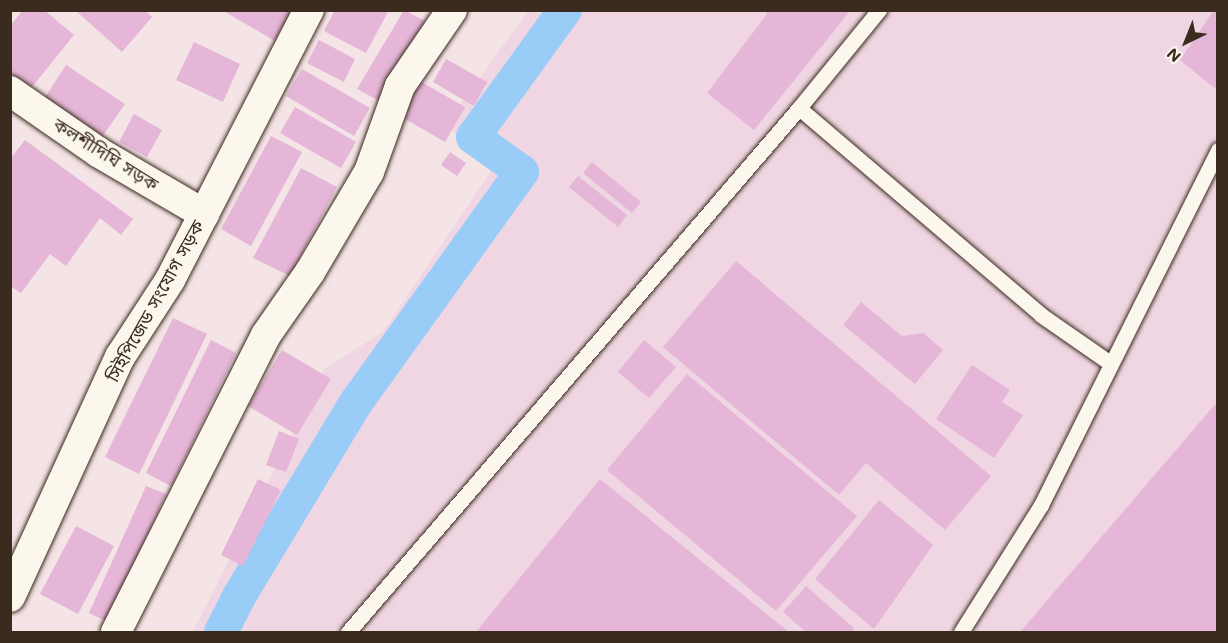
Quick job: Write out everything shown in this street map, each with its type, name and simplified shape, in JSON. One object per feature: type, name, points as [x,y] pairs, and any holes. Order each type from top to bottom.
[{"type":"street","name":"সিইপিজেড সংযোগ সড়ক","points":[[10,597],[120,357],[170,280],[309,10]]},
{"type":"street","points":[[116,633],[266,334],[310,272],[369,172],[400,86],[452,10]]},
{"type":"street","name":"কলশীদিঘি সড়ক","points":[[10,92],[98,152],[204,214]]},
{"type":"lane","points":[[348,633],[799,108],[879,10]]},
{"type":"lane","points":[[799,108],[1041,315],[1110,363]]},
{"type":"lane","points":[[961,633],[1041,505],[1218,150]]},
{"type":"shaded area","points":[[528,11],[1217,11],[1217,632],[193,632],[325,368],[383,332],[496,164],[445,126]]},
{"type":"building","points":[[23,10],[44,10],[74,35],[28,92],[10,78],[10,26]]},
{"type":"building","points":[[75,10],[145,10],[152,17],[122,52]]},
{"type":"building","points":[[222,10],[292,10],[275,41]]},
{"type":"building","points":[[335,10],[389,10],[366,53],[324,31]]},
{"type":"building","points":[[404,10],[431,24],[383,103],[357,89]]},
{"type":"building","points":[[763,10],[851,10],[754,130],[707,93],[767,14]]},
{"type":"building","points":[[1214,10],[1218,10],[1218,91],[1180,60]]},
{"type":"building","points":[[319,40],[355,59],[344,82],[307,63]]},
{"type":"building","points":[[194,42],[240,64],[223,102],[176,80]]},
{"type":"building","points":[[446,59],[487,82],[474,106],[433,82]]},
{"type":"building","points":[[66,65],[125,104],[102,137],[44,99]]},
{"type":"building","points":[[302,69],[370,108],[354,136],[286,96]]},
{"type":"building","points":[[418,80],[465,107],[445,142],[398,115]]},
{"type":"building","points":[[295,107],[356,142],[341,168],[280,133]]},
{"type":"building","points":[[134,114],[162,130],[147,157],[119,142]]},
{"type":"building","points":[[271,136],[302,152],[251,246],[221,229]]},
{"type":"building","points":[[25,140],[133,219],[121,235],[100,218],[66,266],[50,254],[21,293],[10,286],[10,159]]},
{"type":"building","points":[[450,152],[466,163],[457,176],[441,165]]},
{"type":"building","points":[[592,162],[641,202],[632,213],[583,173]]},
{"type":"building","points":[[301,168],[337,187],[290,276],[253,258]]},
{"type":"building","points":[[578,176],[627,215],[618,227],[569,187]]},
{"type":"building","points":[[736,261],[991,476],[945,530],[866,463],[839,495],[663,347]]},
{"type":"building","points":[[861,302],[902,336],[923,333],[943,350],[915,384],[843,325]]},
{"type":"building","points":[[173,318],[207,334],[139,474],[105,457]]},
{"type":"building","points":[[211,340],[236,353],[171,486],[146,473]]},
{"type":"building","points":[[644,340],[676,367],[649,398],[618,372]]},
{"type":"building","points":[[282,350],[331,379],[297,435],[248,406]]},
{"type":"building","points":[[972,365],[1010,390],[1002,402],[1023,415],[994,458],[936,419]]},
{"type":"building","points":[[687,374],[857,516],[776,611],[607,470]]},
{"type":"building","points":[[1218,401],[1218,632],[1020,632]]},
{"type":"building","points":[[279,431],[299,439],[286,472],[266,465]]},
{"type":"building","points":[[258,479],[281,490],[243,566],[221,555]]},
{"type":"building","points":[[600,479],[789,632],[476,632]]},
{"type":"building","points":[[146,486],[166,494],[108,622],[89,613]]},
{"type":"building","points":[[879,500],[933,545],[874,629],[815,579]]},
{"type":"building","points":[[76,526],[114,546],[78,614],[40,594]]},
{"type":"building","points":[[806,586],[855,629],[852,632],[806,632],[783,612]]},
{"type":"waterway","points":[[221,632],[238,598],[355,404],[522,172],[473,137],[565,10]]}]
